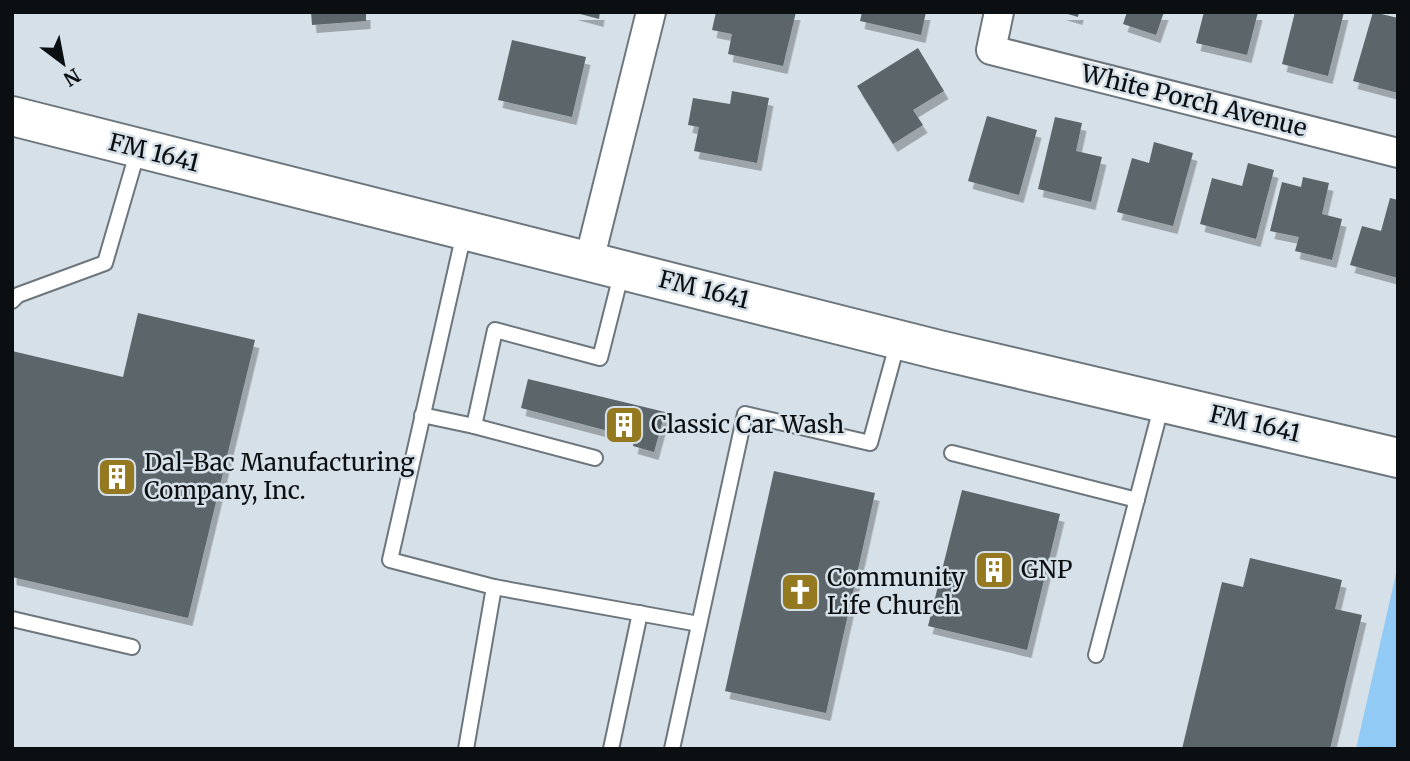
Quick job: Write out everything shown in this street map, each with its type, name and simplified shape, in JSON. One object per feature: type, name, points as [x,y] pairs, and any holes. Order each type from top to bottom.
[{"type":"main road","name":"FM 1641","points":[[12,116],[899,340],[1398,458]]},
{"type":"street","points":[[606,265],[651,12]]},
{"type":"street","name":"White Porch Avenue","points":[[999,12],[990,50],[1398,153]]},
{"type":"lane","points":[[12,301],[18,295],[105,263],[139,149]]},
{"type":"lane","points":[[465,231],[390,560],[494,586],[699,624]]},
{"type":"lane","points":[[474,426],[495,330],[600,358],[606,265]]},
{"type":"lane","points":[[672,749],[746,414],[870,443],[899,340]]},
{"type":"lane","points":[[1096,655],[1163,402]]},
{"type":"lane","points":[[422,415],[595,458]]},
{"type":"lane","points":[[952,453],[1137,500]]},
{"type":"lane","points":[[466,749],[494,586]]},
{"type":"lane","points":[[611,749],[640,613]]},
{"type":"lane","points":[[12,619],[132,647]]},
{"type":"shaded area","points":[[1398,565],[1398,749],[1356,749]]},
{"type":"building","points":[[311,12],[366,12],[366,21],[312,25]]},
{"type":"building","points":[[573,12],[600,12],[599,19]]},
{"type":"building","points":[[716,12],[796,12],[783,66],[728,54],[732,34],[712,30]]},
{"type":"building","points":[[862,12],[926,12],[921,35],[860,21]]},
{"type":"building","points":[[1061,12],[1079,12],[1078,17]]},
{"type":"building","points":[[1127,12],[1164,12],[1156,35],[1123,24]]},
{"type":"building","points":[[1204,12],[1258,12],[1247,55],[1196,43]]},
{"type":"building","points":[[1295,12],[1344,12],[1328,76],[1282,64]]},
{"type":"building","points":[[1373,12],[1398,18],[1398,93],[1353,81]]},
{"type":"building","points":[[512,40],[586,57],[572,117],[498,100]]},
{"type":"building","points":[[918,48],[944,91],[913,110],[923,125],[893,144],[857,86]]},
{"type":"building","points":[[732,91],[769,98],[757,163],[694,151],[699,127],[688,125],[693,98],[730,104]]},
{"type":"building","points":[[987,116],[1037,130],[1019,195],[968,181]]},
{"type":"building","points":[[1055,117],[1082,123],[1076,151],[1102,157],[1091,202],[1038,189]]},
{"type":"building","points":[[1154,142],[1193,153],[1173,226],[1117,212],[1132,158],[1149,163]]},
{"type":"building","points":[[1248,163],[1274,170],[1256,239],[1200,224],[1212,178],[1242,186]]},
{"type":"building","points":[[1303,177],[1329,183],[1322,214],[1342,219],[1332,260],[1295,251],[1299,237],[1270,231],[1282,182],[1301,187]]},
{"type":"building","points":[[1390,198],[1398,200],[1398,278],[1350,265],[1362,226],[1381,231]]},
{"type":"building","name":"Dal-Bac Manufacturing Company, Inc.","points":[[138,313],[255,340],[188,618],[12,577],[12,351],[123,377]]},
{"type":"building","name":"Classic Car Wash","points":[[528,379],[665,412],[654,452],[633,446],[635,438],[521,408]]},
{"type":"building","name":"Community Life Church","points":[[774,471],[875,493],[826,713],[725,691]]},
{"type":"building","name":"GNP","points":[[962,490],[1060,514],[1027,650],[928,626]]},
{"type":"building","points":[[1250,558],[1342,580],[1335,609],[1362,615],[1330,749],[1182,749],[1222,582],[1243,587]]},
{"type":"place","name":"Classic Car Wash","points":[[624,425]]},
{"type":"place","name":"Dal-Bac Manufacturing Company, Inc.","points":[[117,477]]},
{"type":"place","name":"GNP","points":[[994,570]]},
{"type":"place","name":"Community Life Church","points":[[800,592]]}]
